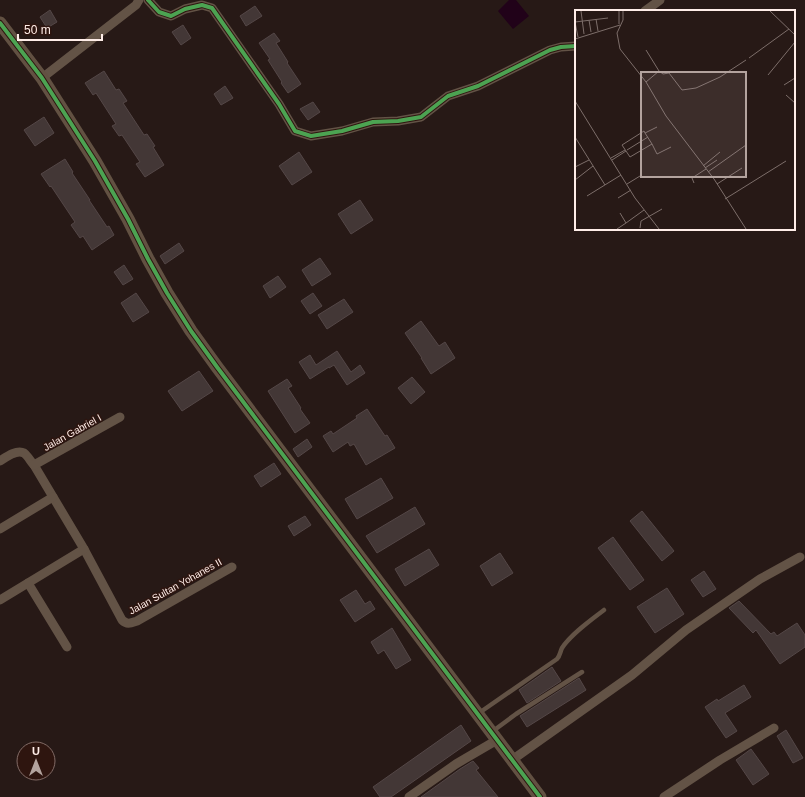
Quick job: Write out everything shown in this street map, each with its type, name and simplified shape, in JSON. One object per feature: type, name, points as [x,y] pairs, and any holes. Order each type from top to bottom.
[{"type":"street","points":[[42,78],[136,5],[140,0]]},
{"type":"street","points":[[148,0],[159,12],[171,16],[184,9],[202,5],[212,8],[279,104],[295,131],[311,136],[342,131],[373,122],[398,121],[421,117],[448,96],[478,86],[550,50],[561,46],[575,46]]},
{"type":"street","points":[[646,10],[660,0]]},
{"type":"street","points":[[0,23],[42,78],[95,161],[128,219],[148,259],[191,331],[221,374],[540,797]]},
{"type":"street","name":"Jalan Gabriel I","points":[[34,465],[120,417]]},
{"type":"street","points":[[0,461],[16,452],[21,452],[24,454],[34,465],[84,549],[0,600]]},
{"type":"street","points":[[0,529],[53,497]]},
{"type":"street","name":"Jalan Sultan Yohanes II","points":[[84,549],[122,620],[129,624],[137,621],[232,567]]},
{"type":"street","points":[[512,760],[632,675],[686,630],[760,579],[800,557]]},
{"type":"street","points":[[28,583],[67,647]]},
{"type":"street","points":[[664,797],[720,760],[774,728]]},
{"type":"street","points":[[409,797],[494,736]]},
{"type":"lane","points":[[478,714],[557,659],[560,656],[562,649],[577,632],[604,610]]},
{"type":"lane","points":[[494,736],[516,714],[582,672]]},
{"type":"shaded area","points":[[509,0],[516,0],[529,16],[513,29],[498,11]]},
{"type":"building","points":[[255,6],[262,16],[246,26],[240,16]]},
{"type":"building","points":[[50,10],[57,22],[47,28],[40,17]]},
{"type":"building","points":[[183,25],[191,38],[181,45],[172,32]]},
{"type":"building","points":[[274,33],[280,41],[276,43],[301,84],[288,93],[268,60],[270,59],[259,43]]},
{"type":"building","points":[[104,71],[116,90],[119,89],[127,101],[123,103],[144,135],[147,134],[155,146],[153,147],[164,165],[145,177],[136,164],[140,162],[122,135],[119,136],[112,126],[116,124],[96,93],[93,95],[85,83]]},
{"type":"building","points":[[225,86],[233,98],[221,105],[214,94]]},
{"type":"building","points":[[313,102],[320,112],[308,120],[300,109]]},
{"type":"building","points":[[44,117],[54,133],[35,146],[24,130]]},
{"type":"building","points":[[299,152],[312,172],[292,185],[279,166]]},
{"type":"building","points":[[65,159],[89,200],[114,235],[92,250],[83,236],[80,238],[71,225],[75,222],[51,186],[50,187],[41,174]]},
{"type":"building","points":[[360,200],[373,220],[351,234],[338,214]]},
{"type":"building","points":[[179,243],[184,251],[165,264],[160,256]]},
{"type":"building","points":[[320,258],[331,274],[312,286],[302,270]]},
{"type":"building","points":[[124,265],[133,279],[123,285],[114,272]]},
{"type":"building","points":[[278,276],[286,287],[270,298],[263,286]]},
{"type":"building","points":[[136,293],[149,312],[133,322],[121,303]]},
{"type":"building","points":[[313,293],[322,306],[310,314],[301,301]]},
{"type":"building","points":[[344,299],[353,312],[327,329],[318,315]]},
{"type":"building","points":[[421,321],[439,346],[445,342],[455,358],[431,374],[405,333]]},
{"type":"building","points":[[337,351],[351,372],[360,365],[365,373],[347,385],[334,365],[310,379],[299,362],[310,355],[316,365]]},
{"type":"building","points":[[199,371],[213,391],[182,411],[168,391]]},
{"type":"building","points":[[412,377],[425,392],[411,404],[398,388]]},
{"type":"building","points":[[287,379],[292,386],[288,388],[310,423],[295,433],[268,391]]},
{"type":"building","points":[[367,409],[395,448],[366,465],[354,444],[350,446],[348,442],[333,452],[323,436],[331,431],[333,434],[357,418],[356,416]]},
{"type":"building","points":[[307,439],[312,447],[298,457],[293,449]]},
{"type":"building","points":[[274,463],[281,474],[261,487],[254,476]]},
{"type":"building","points":[[381,478],[393,498],[357,519],[345,499]]},
{"type":"building","points":[[415,507],[425,524],[377,553],[366,536]]},
{"type":"building","points":[[642,511],[674,551],[662,561],[630,521]]},
{"type":"building","points":[[305,516],[311,525],[294,536],[288,526]]},
{"type":"building","points":[[613,537],[644,580],[630,590],[598,548]]},
{"type":"building","points":[[429,549],[439,565],[405,586],[395,569]]},
{"type":"building","points":[[500,553],[513,573],[492,586],[480,566]]},
{"type":"building","points":[[704,571],[716,589],[703,597],[691,580]]},
{"type":"building","points":[[667,588],[684,614],[655,633],[637,607]]},
{"type":"building","points":[[356,590],[365,604],[370,601],[375,609],[355,622],[340,600]]},
{"type":"building","points":[[739,601],[771,634],[774,632],[777,636],[797,623],[805,635],[805,647],[780,664],[756,630],[753,633],[729,608]]},
{"type":"building","points":[[392,628],[411,660],[396,669],[384,650],[378,654],[371,642]]},
{"type":"building","points":[[552,667],[561,681],[527,703],[519,690]]},
{"type":"building","points":[[579,678],[586,690],[527,727],[520,716]]},
{"type":"building","points":[[744,685],[751,697],[725,713],[737,731],[726,738],[705,707]]},
{"type":"building","points":[[461,725],[471,741],[391,797],[380,797],[373,787]]},
{"type":"building","points":[[786,730],[803,758],[793,763],[777,736]]},
{"type":"building","points":[[751,749],[769,774],[753,785],[736,760]]},
{"type":"building","points":[[473,761],[479,768],[476,770],[498,797],[421,797],[460,769]]},
{"type":"cycle path","points":[[148,0],[159,12],[171,16],[185,9],[202,5],[212,8],[279,104],[295,131],[311,136],[342,131],[373,122],[398,121],[421,117],[448,96],[478,86],[550,50],[561,47],[575,46]]},
{"type":"cycle path","points":[[0,23],[42,78],[95,161],[167,293],[191,331],[540,797]]}]
